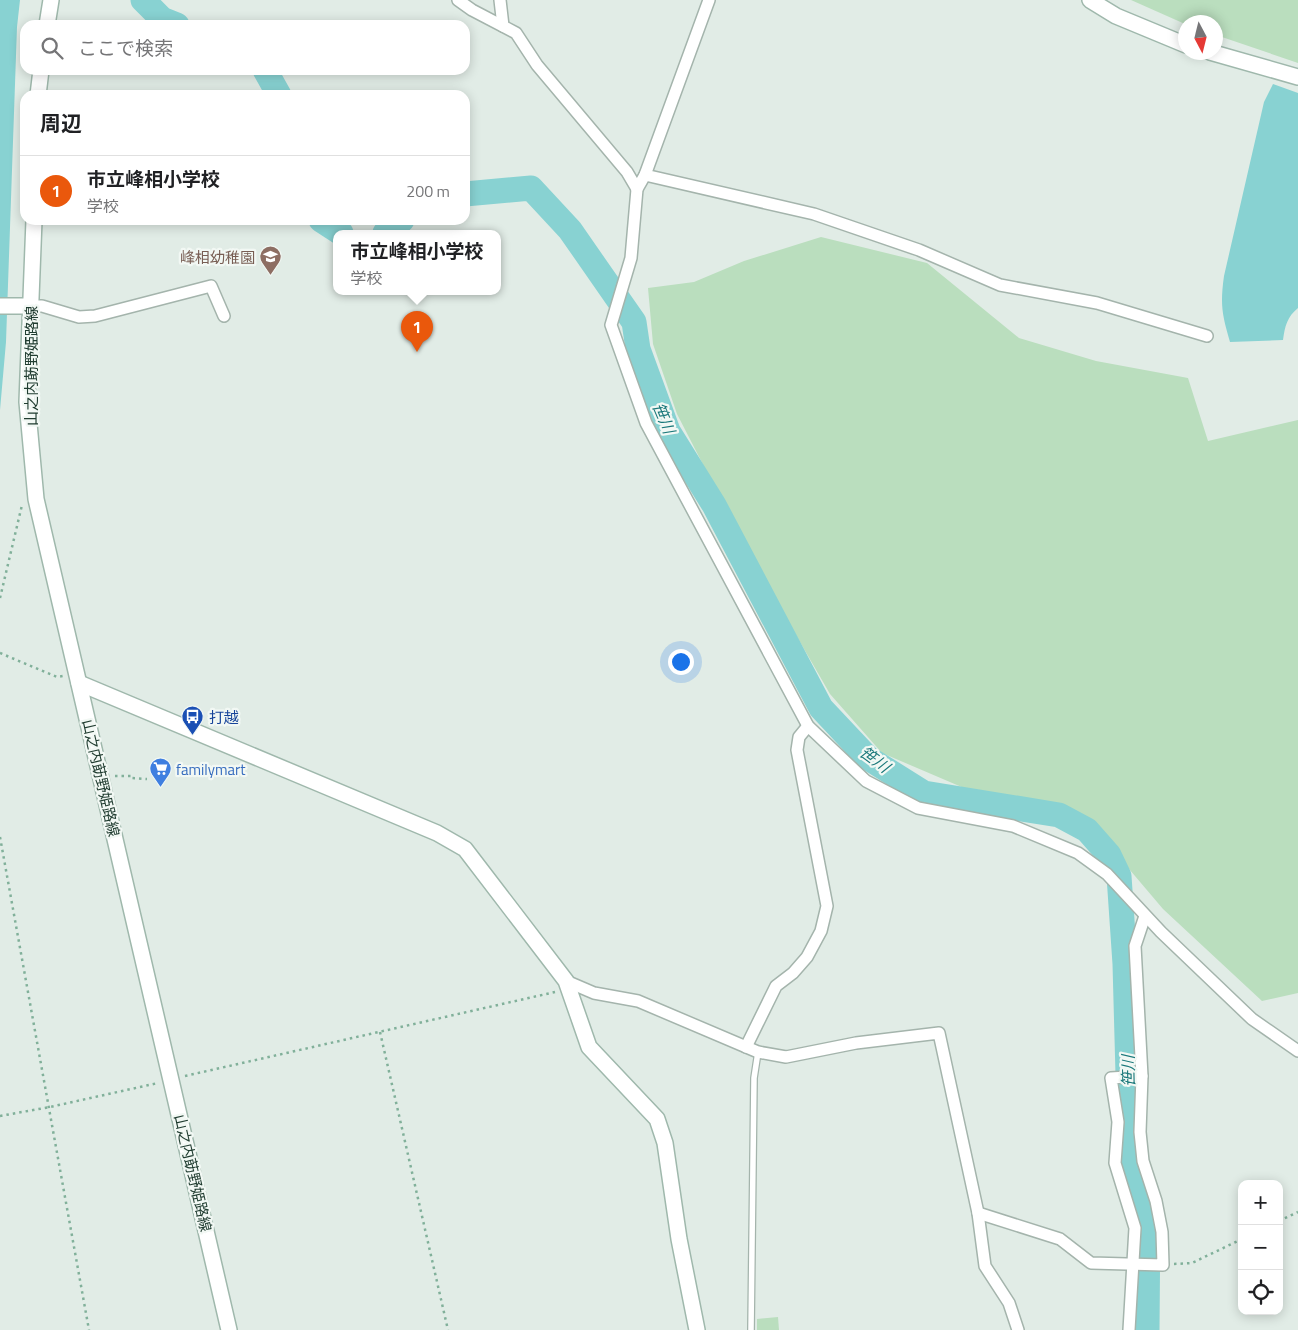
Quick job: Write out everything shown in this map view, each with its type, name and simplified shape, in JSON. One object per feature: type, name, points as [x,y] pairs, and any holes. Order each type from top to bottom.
[{"type":"main road","points":[[48,20],[51,0]]},
{"type":"main road","points":[[1090,0],[1116,16],[1178,42]]},
{"type":"main road","points":[[1223,56],[1298,77]]},
{"type":"main road","points":[[39,90],[40,75]]},
{"type":"main road","name":"山之内莇野姫路線","points":[[34,225],[27,402],[36,499],[229,1330]]},
{"type":"main road","points":[[7,306],[31,306]]},
{"type":"main road","points":[[78,678],[437,832],[465,849],[567,985],[589,1047],[657,1119],[665,1143],[679,1239],[697,1330]]},
{"type":"street","points":[[458,0],[472,10],[516,33],[537,65],[627,172],[637,190]]},
{"type":"street","points":[[500,0],[503,26]]},
{"type":"street","points":[[709,0],[645,175],[637,190],[630,258],[611,325],[646,423],[808,726],[866,781],[918,808],[1013,826],[1078,853],[1107,874],[1145,916],[1252,1019],[1298,1051]]},
{"type":"street","points":[[645,175],[814,214],[919,250],[1000,285],[1097,303],[1207,336]]},
{"type":"street","points":[[31,306],[42,306],[79,317],[95,316],[211,286],[224,316]]},
{"type":"street","points":[[746,1047],[776,986],[793,973],[807,957],[821,931],[827,906],[797,750],[799,737],[808,726]]},
{"type":"street","points":[[978,1213],[1060,1239],[1091,1263],[1163,1265],[1162,1232],[1156,1201],[1143,1161],[1140,1132],[1142,1076],[1135,946],[1145,916]]},
{"type":"street","points":[[567,985],[594,993],[638,1001],[758,1052],[786,1057],[856,1043],[939,1033],[978,1213],[985,1266],[1009,1303],[1018,1330]]},
{"type":"street","points":[[1129,1330],[1135,1228],[1115,1163],[1118,1122],[1111,1078],[1142,1076]]},
{"type":"lane","points":[[751,1330],[754,1078],[758,1052]]},
{"type":"path","points":[[0,598],[23,500]]},
{"type":"path","points":[[0,653],[57,677],[78,678]]},
{"type":"path","points":[[111,776],[131,776],[130,778],[147,779]]},
{"type":"path","points":[[0,837],[89,1330]]},
{"type":"path","points":[[0,1116],[50,1107],[380,1032],[567,985]]},
{"type":"path","points":[[380,1032],[448,1330]]},
{"type":"path","points":[[1283,1219],[1298,1212]]},
{"type":"path","points":[[1163,1265],[1192,1262],[1238,1241]]},
{"type":"green space","points":[[1131,0],[1298,0],[1298,63],[1223,37],[1223,15],[1178,15],[1178,21]]},
{"type":"green space","points":[[821,237],[927,263],[1019,338],[1096,361],[1188,378],[1208,441],[1298,420],[1298,993],[1262,1001],[1163,909],[1107,843],[1051,806],[978,794],[882,753],[830,694],[747,550],[677,414],[653,344],[648,288],[694,282],[744,261]]},
{"type":"green space","points":[[778,1317],[779,1330],[757,1330],[757,1319]]},
{"type":"water","points":[[0,0],[20,0],[17,27],[6,342],[0,410]]},
{"type":"water","points":[[1273,84],[1298,93],[1298,308],[1287,322],[1283,340],[1230,342],[1222,309],[1224,276],[1264,102]]},
{"type":"waterway","name":"笹川","points":[[143,0],[164,20]]},
{"type":"waterway","name":"笹川","points":[[268,75],[276,90]]},
{"type":"waterway","name":"笹川","points":[[470,194],[531,188],[570,230],[634,322],[638,349],[668,431],[714,505],[821,708],[868,758],[924,793],[1059,815],[1087,830],[1109,855],[1119,876],[1125,964],[1130,1148],[1148,1209],[1147,1330]]},
{"type":"waterway","name":"笹川","points":[[329,225],[336,230]]},
{"type":"waterway","name":"笹川","points":[[389,230],[395,225]]},
{"type":"place","name":"峰相幼稚園","points":[[271,276]]},
{"type":"place","name":"市立峰相小学校","points":[[417,352]]},
{"type":"place","name":"打越","points":[[193,736]]},
{"type":"place","name":"familymart","points":[[160,788]]}]
